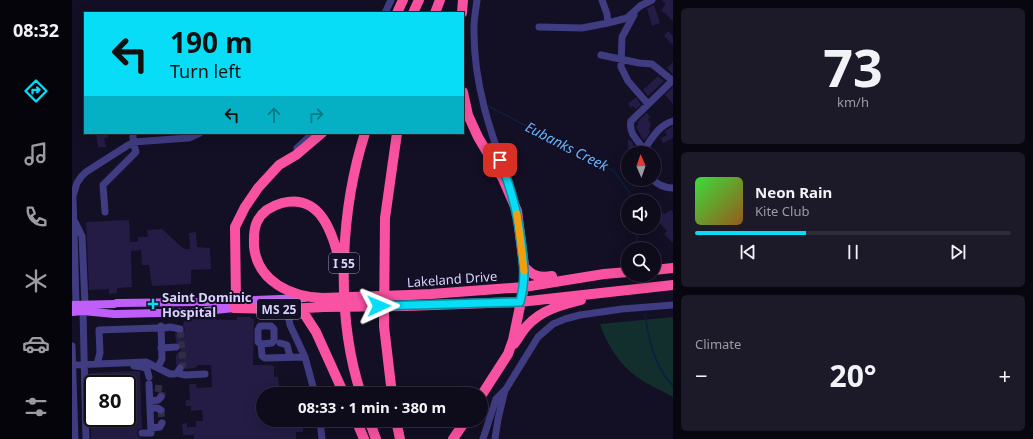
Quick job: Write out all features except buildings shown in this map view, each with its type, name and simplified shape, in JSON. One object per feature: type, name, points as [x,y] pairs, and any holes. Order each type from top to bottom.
[{"type":"highway","points":[[397,12],[403,0]]},
{"type":"highway","points":[[414,12],[420,0]]},
{"type":"highway","points":[[435,12],[440,0]]},
{"type":"highway","points":[[462,12],[463,0]]},
{"type":"highway","points":[[464,97],[468,115],[478,137],[503,179],[517,211],[524,266],[524,287],[513,340],[508,354]]},
{"type":"highway","points":[[235,304],[235,227],[245,207],[251,197],[278,166],[296,155],[321,134]]},
{"type":"highway","name":"I 55","points":[[359,387],[352,362],[347,331],[344,277],[348,210],[356,160],[364,134]]},
{"type":"highway","points":[[391,387],[384,326],[385,218],[397,134]]},
{"type":"highway","points":[[310,298],[285,290],[275,284],[266,276],[259,263],[254,250],[253,233],[257,222],[264,212],[274,205],[288,201],[300,202],[311,207],[322,216],[329,228],[344,277]]},
{"type":"highway","points":[[524,266],[529,272],[539,277],[604,274]]},
{"type":"highway","points":[[661,269],[673,268]]},
{"type":"highway","name":"Lakeland Drive","points":[[235,304],[289,309],[323,302],[524,287],[621,273]]},
{"type":"highway","name":"Lakeland Drive","points":[[310,298],[323,302],[406,306],[520,302],[673,285]]},
{"type":"highway","points":[[487,387],[527,326],[540,314],[561,305],[614,291]]},
{"type":"highway","points":[[289,309],[305,315],[316,332],[341,387]]},
{"type":"highway","points":[[359,427],[364,439]]},
{"type":"highway","points":[[372,427],[376,439]]},
{"type":"highway","points":[[397,427],[400,439]]},
{"type":"highway","points":[[453,439],[461,427]]},
{"type":"main road","name":"Lakeland Drive","points":[[77,308],[115,303],[204,302],[235,304],[310,298]]},
{"type":"main road","name":"Lakeland Drive","points":[[77,308],[116,314],[205,312],[235,304]]},
{"type":"street","points":[[385,12],[391,0]]},
{"type":"street","points":[[477,0],[474,26],[476,70],[491,135],[510,184],[517,211]]},
{"type":"street","points":[[602,0],[607,14],[608,23]]},
{"type":"street","points":[[539,27],[582,28],[608,23],[628,18],[640,6],[652,0]]},
{"type":"street","points":[[640,6],[622,37],[620,59],[621,68],[628,82],[648,104]]},
{"type":"street","points":[[601,55],[639,63],[652,64],[673,81],[634,118],[630,125],[634,137],[640,146]]},
{"type":"street","points":[[647,146],[659,129],[667,123],[673,121]]},
{"type":"street","points":[[105,212],[103,185],[136,152],[133,142],[133,134]]},
{"type":"street","points":[[86,439],[84,365],[77,308],[74,190],[80,177],[93,166],[133,142],[173,136],[189,138],[198,134]]},
{"type":"street","points":[[278,166],[312,134]]},
{"type":"street","points":[[661,185],[667,188],[673,188]]},
{"type":"street","points":[[74,222],[82,236],[84,280],[77,308]]},
{"type":"street","points":[[76,280],[84,280]]},
{"type":"street","points":[[484,439],[496,399],[506,389],[538,337],[553,324],[565,318],[580,315],[622,309],[673,305]]},
{"type":"street","points":[[289,309],[290,325],[305,357],[313,387]]},
{"type":"street","points":[[95,364],[100,353],[100,330],[161,327],[180,329]]},
{"type":"street","points":[[158,367],[162,358],[161,327]]},
{"type":"street","points":[[280,343],[287,345],[290,357]]},
{"type":"street","points":[[261,344],[262,356],[265,358],[305,357]]},
{"type":"street","points":[[72,346],[75,439]]},
{"type":"street","points":[[161,348],[176,347]]},
{"type":"street","points":[[73,365],[146,362],[170,374],[174,374],[179,370],[185,375],[206,374]]},
{"type":"street","points":[[95,364],[98,368],[143,367],[147,369],[151,384],[150,404],[152,433]]},
{"type":"street","points":[[495,439],[498,419],[506,389]]},
{"type":"street","points":[[150,404],[161,397]]},
{"type":"street","points":[[150,404],[161,410]]},
{"type":"street","points":[[142,433],[152,433],[160,427],[162,423]]},
{"type":"street","points":[[321,427],[322,439]]},
{"type":"street","points":[[75,430],[85,430]]},
{"type":"green space","points":[[673,317],[673,397],[641,380],[619,360],[610,347],[600,324]]},
{"type":"waterway","name":"Eubanks Creek","points":[[488,106],[614,171],[630,194]]},
{"type":"waterway","name":"Eubanks Creek","points":[[637,234],[637,242]]},
{"type":"waterway","name":"Eubanks Creek","points":[[645,314],[653,352],[661,371],[673,386]]},
{"type":"tunnel","points":[[180,329],[183,365],[180,368]]},
{"type":"tunnel","points":[[155,388],[163,390],[161,397]]},
{"type":"tunnel","points":[[161,410],[162,423]]},
{"type":"slow traffic","points":[[517,214],[524,271]]},
{"type":"place","name":"Saint Dominic Hospital","points":[[153,304]]},
{"type":"route","points":[[379,306],[520,302],[525,278],[517,211],[510,184],[500,160]]}]
